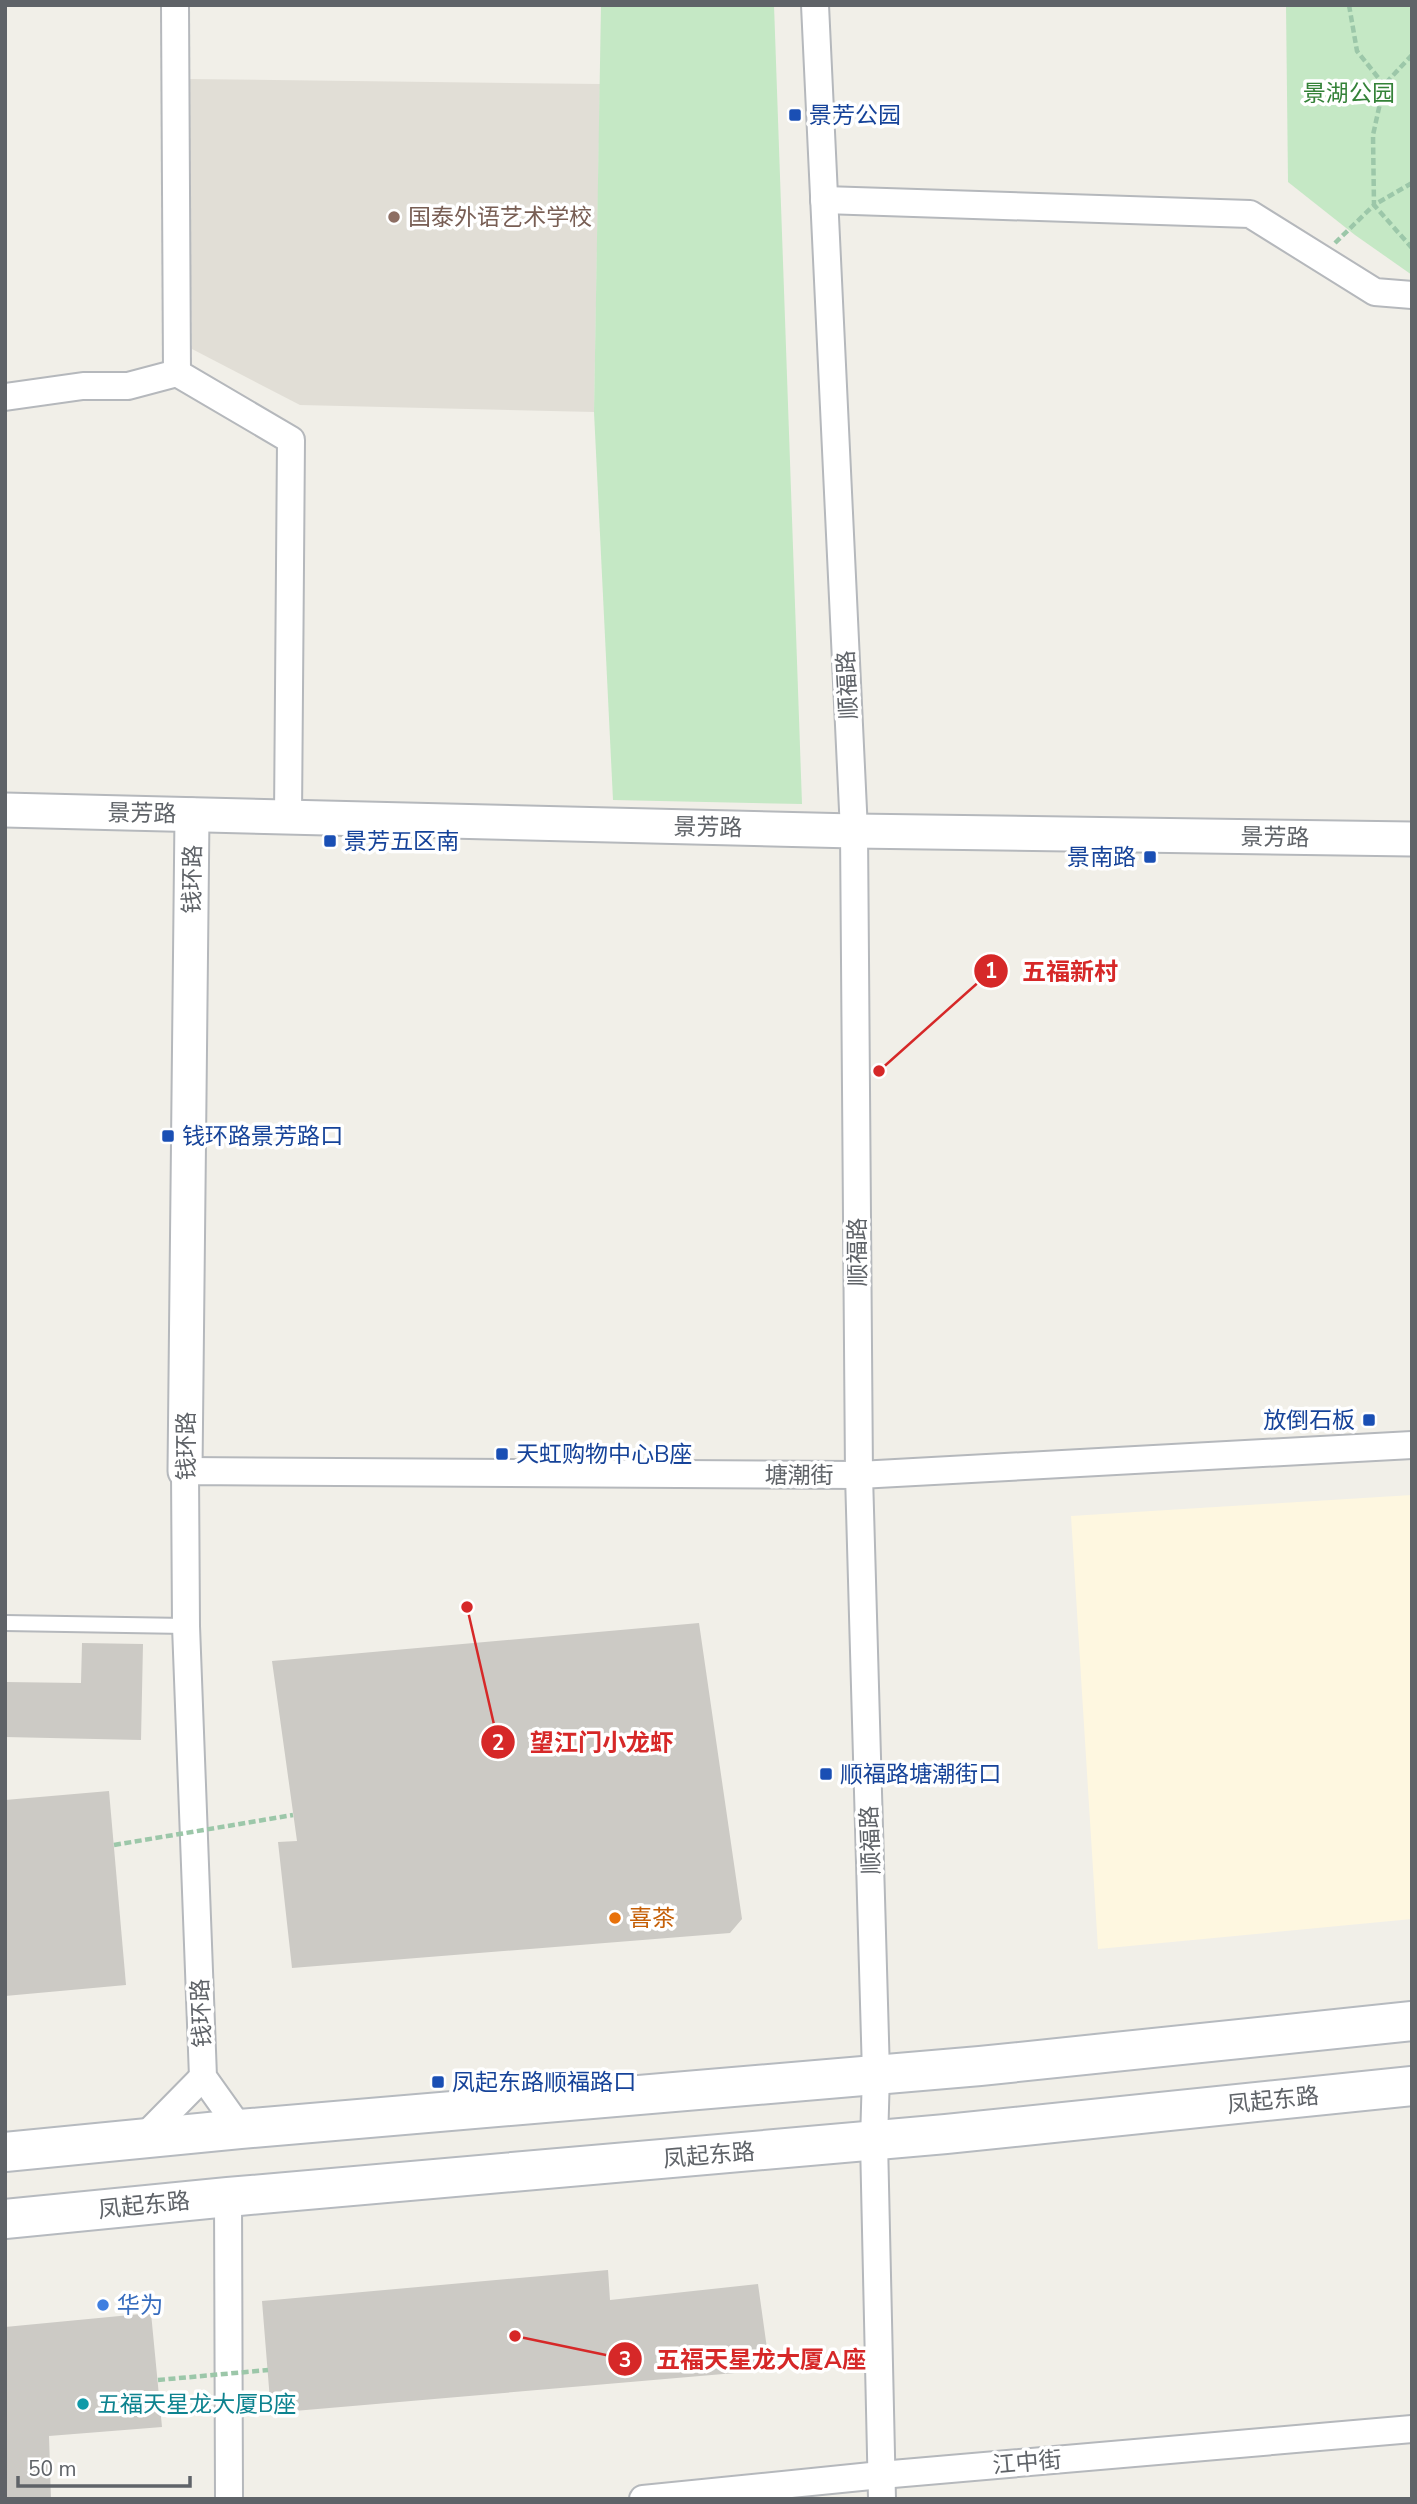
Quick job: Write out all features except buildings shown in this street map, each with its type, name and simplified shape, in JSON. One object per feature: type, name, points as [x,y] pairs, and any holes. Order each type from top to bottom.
[{"type":"main road","points":[[5,2152],[876,2074],[1412,2021]]},
{"type":"main road","name":"凤起东路","points":[[5,2218],[874,2141],[1412,2086]]},
{"type":"street","points":[[175,5],[177,373]]},
{"type":"street","name":"顺福路","points":[[815,5],[854,831],[859,1475],[876,2074],[874,2141],[881,2487]]},
{"type":"street","points":[[824,200],[1250,214],[1375,292],[1412,295]]},
{"type":"street","points":[[5,397],[83,386],[128,386],[177,373],[291,440],[288,817]]},
{"type":"street","name":"景芳路","points":[[5,810],[854,831],[1412,839]]},
{"type":"street","name":"钱环路","points":[[192,814],[185,1471],[186,1626],[203,2077],[240,2129]]},
{"type":"street","name":"塘潮街","points":[[185,1471],[859,1475],[1412,1445]]},
{"type":"street","name":"钱环路","points":[[143,2138],[203,2077]]},
{"type":"street","points":[[228,2197],[229,2499]]},
{"type":"street","name":"江中街","points":[[643,2499],[881,2487],[1412,2429]]},
{"type":"lane","points":[[5,1623],[186,1626]]},
{"type":"path","points":[[1349,5],[1357,51],[1384,85]]},
{"type":"path","points":[[1412,55],[1384,85],[1373,135],[1374,205],[1412,248]]},
{"type":"path","points":[[1320,258],[1374,205],[1412,183]]},
{"type":"path","points":[[114,1844],[293,1815]]},
{"type":"path","points":[[158,2381],[268,2370]]},
{"type":"shaded area","name":"国泰外语艺术学校","points":[[188,79],[600,84],[594,412],[300,405],[192,349]]},
{"type":"shaded area","points":[[1412,1495],[1412,1919],[1098,1949],[1071,1516]]},
{"type":"green space","points":[[601,5],[774,5],[802,804],[613,800],[594,412]]},
{"type":"green space","name":"景湖公园","points":[[1286,5],[1412,5],[1412,275],[1355,235],[1288,182]]},
{"type":"place","name":"景芳公园","points":[[795,115]]},
{"type":"place","name":"国泰外语艺术学校","points":[[394,217]]},
{"type":"place","name":"景芳五区南","points":[[330,841]]},
{"type":"place","name":"景南路","points":[[1150,857]]},
{"type":"place","name":"五福新村","points":[[879,1071]]},
{"type":"place","name":"钱环路景芳路口","points":[[168,1136]]},
{"type":"place","name":"放倒石板","points":[[1369,1420]]},
{"type":"place","name":"天虹购物中心B座","points":[[502,1454]]},
{"type":"place","name":"望江门小龙虾","points":[[467,1607]]},
{"type":"place","name":"顺福路塘潮街口","points":[[826,1774]]},
{"type":"place","name":"喜茶","points":[[615,1918]]},
{"type":"place","name":"凤起东路顺福路口","points":[[438,2082]]},
{"type":"place","name":"华为","points":[[103,2305]]},
{"type":"place","name":"五福天星龙大厦A座","points":[[515,2336]]},
{"type":"place","name":"五福天星龙大厦B座","points":[[83,2404]]}]
